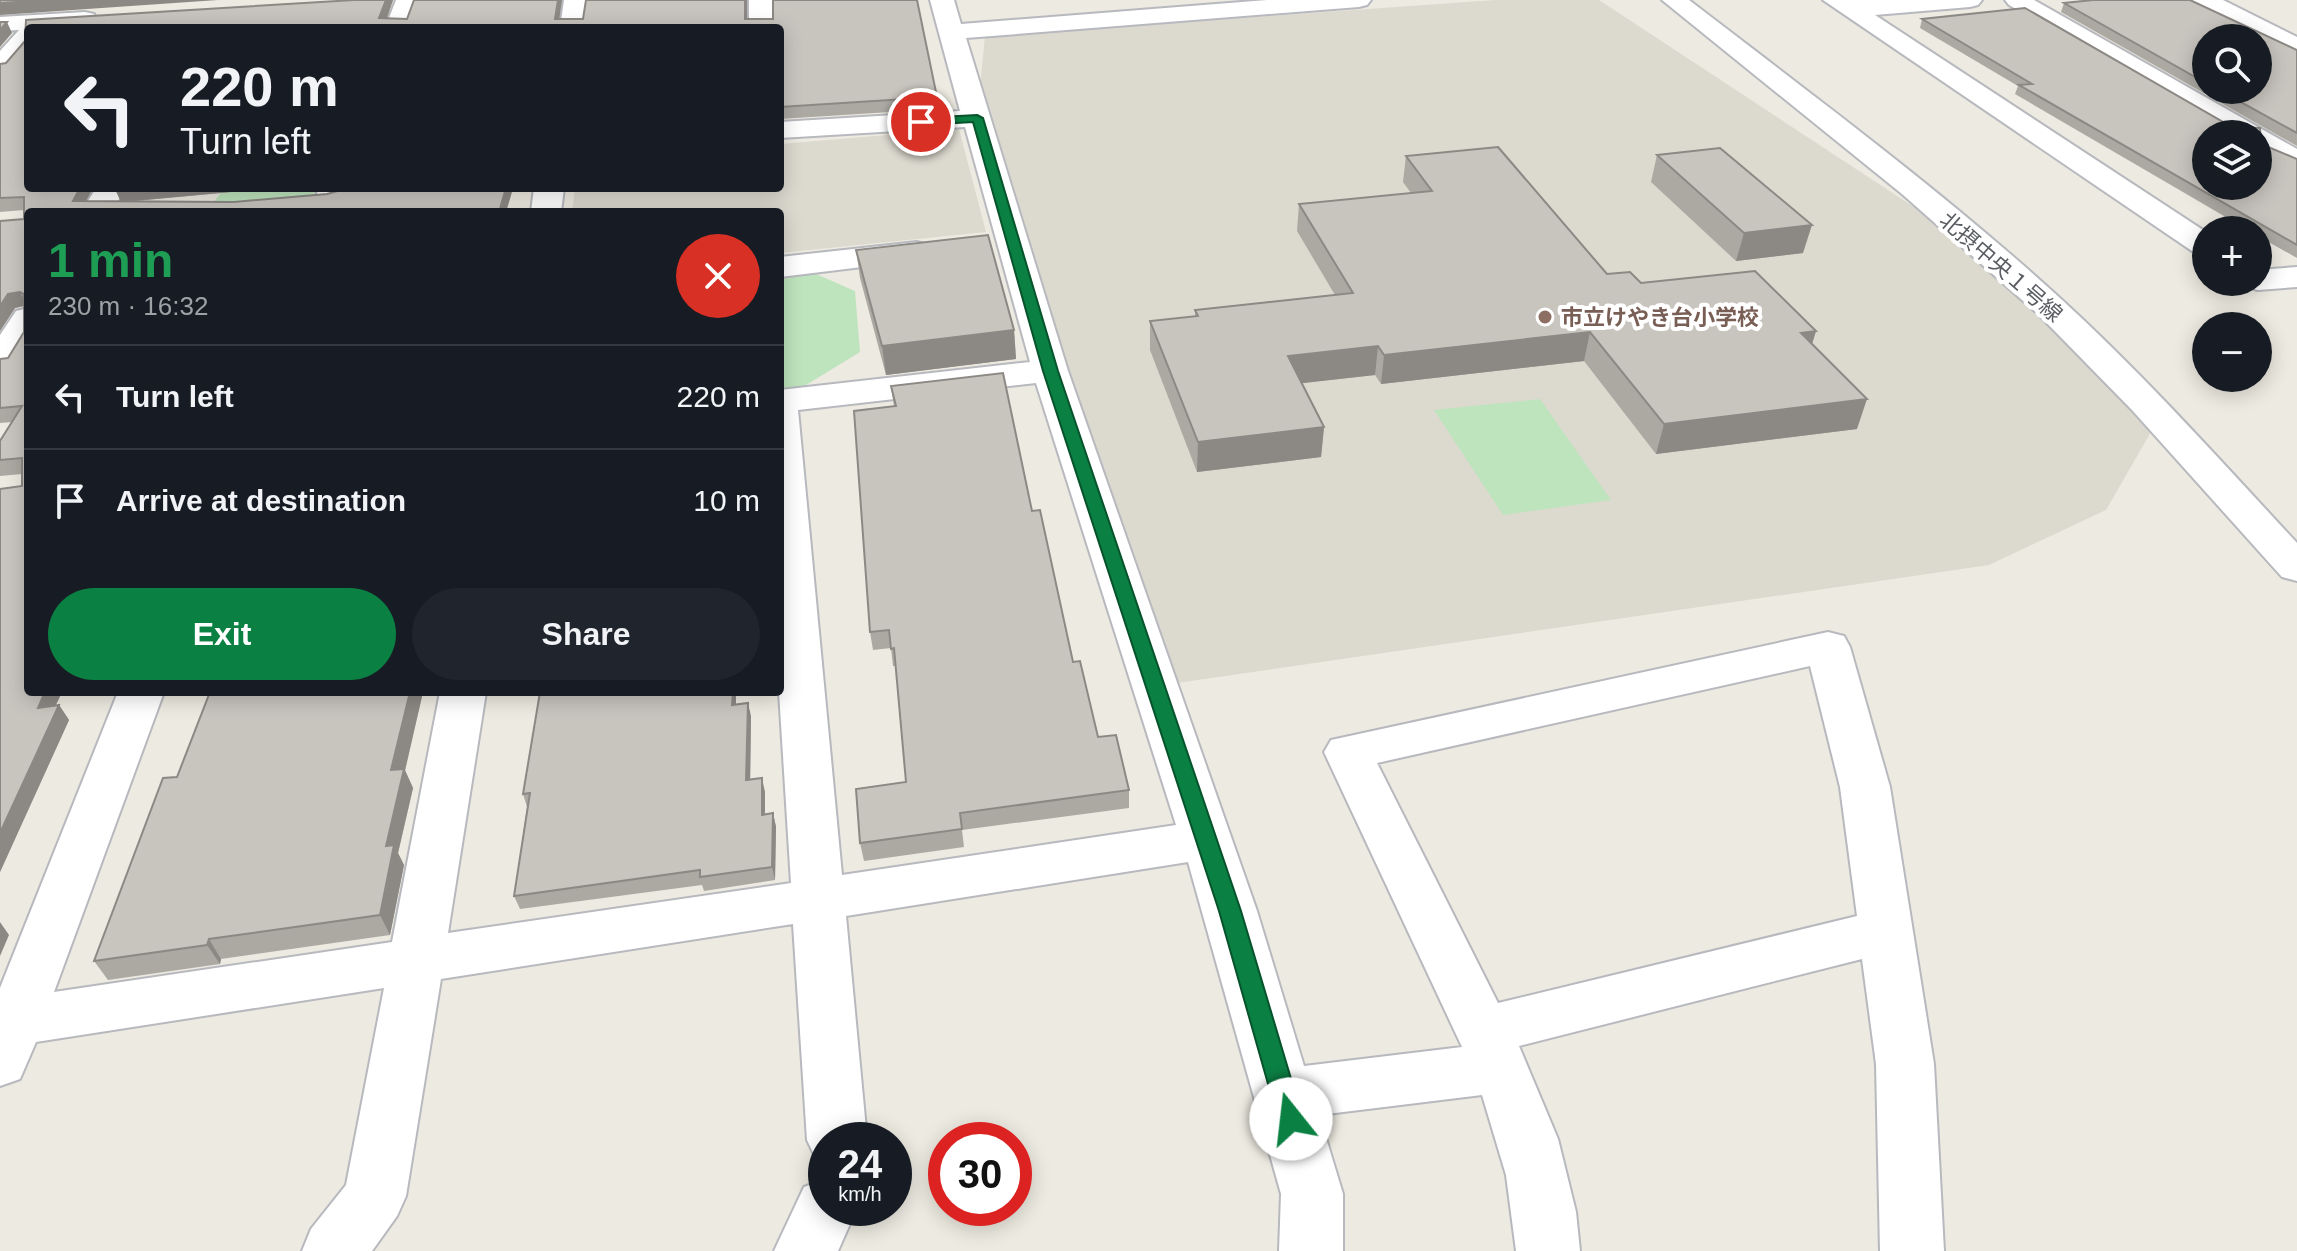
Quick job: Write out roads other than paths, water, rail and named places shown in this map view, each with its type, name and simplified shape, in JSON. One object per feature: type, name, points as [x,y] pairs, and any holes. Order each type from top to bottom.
[{"type":"street","points":[[399,24],[408,0]]},
{"type":"street","points":[[573,24],[576,0]]},
{"type":"street","points":[[761,0],[761,24]]},
{"type":"street","points":[[942,0],[977,118],[982,244],[1050,371],[1207,840],[1312,1194],[1311,1251]]},
{"type":"street","points":[[952,32],[1359,0]]},
{"type":"street","name":"北摂中央１号線","points":[[1674,0],[1900,178],[2051,308],[2159,418],[2297,568]]},
{"type":"street","points":[[1843,5],[1970,0]]},
{"type":"street","points":[[2017,0],[2225,120]]},
{"type":"street","points":[[2204,0],[2297,47]]},
{"type":"street","points":[[1843,5],[2192,237]]},
{"type":"street","points":[[61,24],[101,18]]},
{"type":"street","points":[[0,24],[24,27]]},
{"type":"street","points":[[0,67],[24,39]]},
{"type":"street","points":[[784,130],[977,118]]},
{"type":"street","points":[[2272,147],[2297,161]]},
{"type":"street","points":[[784,267],[982,244]]},
{"type":"street","points":[[2272,279],[2297,277]]},
{"type":"street","points":[[0,362],[24,324]]},
{"type":"street","points":[[784,401],[1050,371]]},
{"type":"street","points":[[784,462],[836,1122]]},
{"type":"street","points":[[1548,1251],[1547,1223],[1530,1141],[1492,1049],[1348,752],[1828,647],[1865,787],[1905,1064],[1912,1251]]},
{"type":"street","points":[[5,1036],[139,696]]},
{"type":"street","points":[[334,1251],[375,1196],[462,696]]},
{"type":"street","points":[[5,1036],[416,961],[1207,840]]},
{"type":"street","points":[[1283,1094],[1492,1049],[1886,931]]},
{"type":"street","points":[[806,1251],[818,1226]]},
{"type":"place","name":"市立けやき台小学校","points":[[1545,317]]}]
